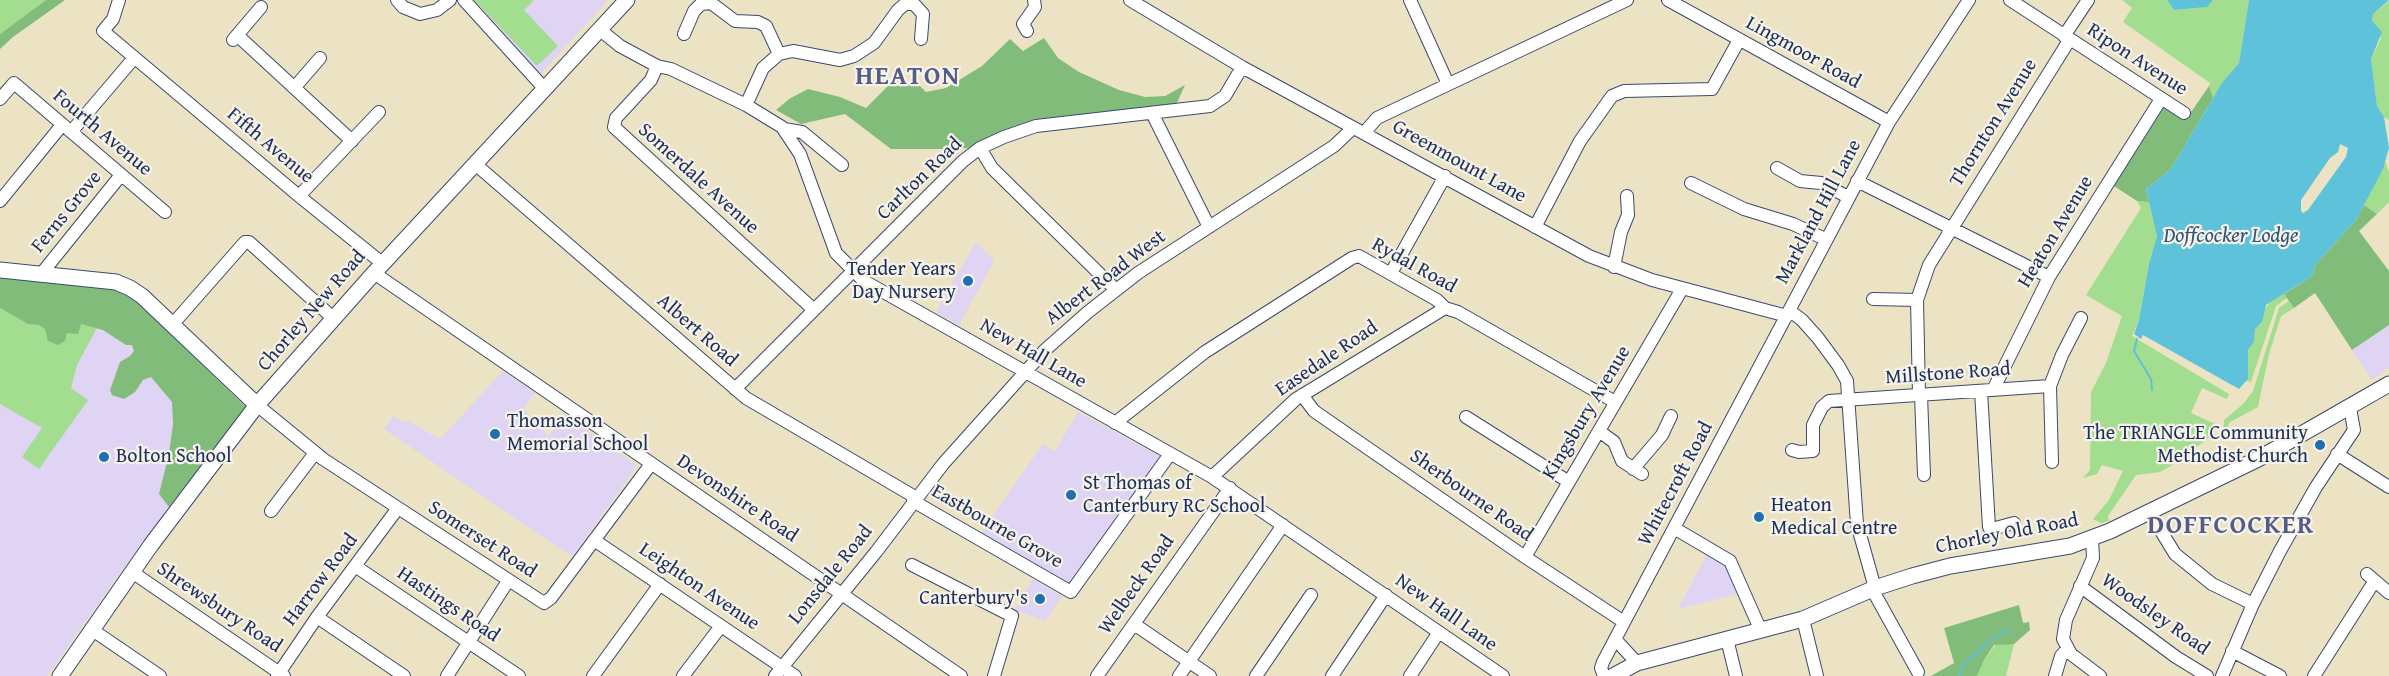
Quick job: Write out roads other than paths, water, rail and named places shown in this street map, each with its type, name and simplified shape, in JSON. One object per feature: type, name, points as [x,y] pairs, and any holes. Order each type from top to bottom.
[{"type":"main road","name":"Chorley New Road","points":[[60,676],[132,572],[257,405],[378,268],[627,0]]},
{"type":"main road","points":[[0,270],[116,282],[142,296],[257,405]]},
{"type":"main road","name":"Chorley Old Road","points":[[1612,676],[1637,663],[1761,632],[1803,619],[1874,589],[1931,571],[2085,540],[2150,513],[2258,459],[2389,384]]},
{"type":"street","name":"Fifth Avenue","points":[[119,0],[113,19],[103,31],[299,196],[378,268]]},
{"type":"street","points":[[397,0],[411,12],[420,14],[437,10],[450,0]]},
{"type":"street","points":[[464,0],[544,88]]},
{"type":"street","points":[[1027,31],[1023,24],[1035,7],[1034,0]]},
{"type":"street","name":"Greenmount Lane","points":[[1130,0],[1242,67],[1535,227],[1614,267],[1682,289],[1789,314]]},
{"type":"street","points":[[1410,0],[1448,84]]},
{"type":"street","name":"Albert Road West","points":[[914,499],[963,439],[1024,371],[1067,330],[1116,290],[1377,118],[1627,0]]},
{"type":"street","name":"Lingmoor Road","points":[[1668,0],[1889,122]]},
{"type":"street","name":"Markland Hill Lane","points":[[1918,672],[1874,589],[1857,524],[1846,381],[1838,365],[1806,324],[1789,314],[1826,239],[1889,122],[1969,0]]},
{"type":"street","name":"Ripon Avenue","points":[[2010,0],[2184,113]]},
{"type":"street","name":"Thornton Avenue","points":[[1917,300],[1929,265],[2088,0]]},
{"type":"street","points":[[684,26],[694,11],[706,2],[715,4],[735,21],[765,22],[779,54]]},
{"type":"street","points":[[746,105],[763,68],[779,54],[793,51],[841,64],[874,43],[905,4],[914,4],[921,9],[925,32]]},
{"type":"street","points":[[261,7],[235,37],[352,141]]},
{"type":"street","name":"New Hall Lane","points":[[599,29],[620,46],[657,66],[671,69],[768,116],[784,129],[800,154],[836,253],[853,272],[869,284],[1230,488],[1439,632],[1485,671],[1503,676]]},
{"type":"street","points":[[1535,227],[1580,141],[1612,96],[1624,91],[1712,89],[1739,40]]},
{"type":"street","points":[[294,88],[320,57]]},
{"type":"street","points":[[0,201],[134,58]]},
{"type":"street","name":"Somerdale Avenue","points":[[657,66],[651,80],[616,118],[614,127],[814,310]]},
{"type":"street","name":"Carlton Road","points":[[735,389],[963,162],[980,148],[1036,126],[1214,105],[1225,96],[1242,67]]},
{"type":"street","name":"Fourth Avenue","points":[[0,99],[14,83],[165,212]]},
{"type":"street","name":"Heaton Avenue","points":[[1987,391],[2049,277],[2161,99]]},
{"type":"street","points":[[299,196],[379,112]]},
{"type":"street","points":[[1152,112],[1209,227]]},
{"type":"street","points":[[784,129],[802,132],[842,165]]},
{"type":"street","points":[[980,148],[992,168],[1116,290]]},
{"type":"street","name":"Albert Road","points":[[474,163],[735,389],[754,403],[914,499]]},
{"type":"street","points":[[1784,167],[1800,181],[1821,183],[1848,197]]},
{"type":"street","name":"Ferns Grove","points":[[42,273],[121,175]]},
{"type":"street","points":[[1391,273],[1445,176]]},
{"type":"street","points":[[1857,181],[2049,277]]},
{"type":"street","points":[[1690,183],[1744,209],[1793,224],[1826,239]]},
{"type":"street","points":[[1614,267],[1621,232],[1628,215],[1627,196]]},
{"type":"street","points":[[172,325],[245,242],[249,242],[333,318]]},
{"type":"street","name":"Rydal Road","points":[[1115,423],[1204,352],[1352,258],[1362,256],[1437,300],[1445,308],[1458,312],[1615,402]]},
{"type":"street","name":"Devonshire Road","points":[[378,268],[651,464],[961,676]]},
{"type":"street","name":"Kingsbury Avenue","points":[[1524,557],[1682,289]]},
{"type":"street","points":[[1873,299],[1917,300],[1924,475]]},
{"type":"street","name":"Easedale Road","points":[[1212,477],[1302,395],[1445,308]]},
{"type":"street","name":"Whitecroft Road","points":[[1604,676],[1602,665],[1615,639],[1789,314]]},
{"type":"street","points":[[2039,464],[2056,462],[2050,386],[2079,326]]},
{"type":"street","name":"Millstone Road","points":[[1792,450],[1814,451],[1813,425],[1824,404],[1833,400],[2050,386]]},
{"type":"street","points":[[1987,391],[1989,527],[1992,529],[2014,523]]},
{"type":"street","name":"Sherbourne Road","points":[[1302,395],[1314,411],[1524,557],[1624,622]]},
{"type":"street","name":"Somerset Road","points":[[257,405],[315,453],[542,602],[547,602],[651,464]]},
{"type":"street","points":[[2222,676],[2253,604],[2316,487],[2354,430],[2350,408]]},
{"type":"street","points":[[1599,431],[1614,442],[1622,461],[1638,472],[1662,435],[1671,414]]},
{"type":"street","points":[[1466,417],[1569,482]]},
{"type":"street","points":[[270,511],[315,453]]},
{"type":"street","name":"Eastbourne Grove","points":[[914,499],[1071,592],[1170,454]]},
{"type":"street","points":[[2337,454],[2389,487]]},
{"type":"street","name":"Welbeck Road","points":[[1097,676],[1230,488]]},
{"type":"street","name":"Lonsdale Road","points":[[778,672],[842,594],[914,499]]},
{"type":"street","name":"Harrow Road","points":[[280,675],[317,617],[398,508]]},
{"type":"street","points":[[2150,513],[2175,554],[2212,584],[2253,604]]},
{"type":"street","points":[[1179,676],[1283,525]]},
{"type":"street","points":[[1674,528],[1730,561],[1761,632]]},
{"type":"street","name":"Leighton Avenue","points":[[594,540],[721,626],[778,672],[795,676]]},
{"type":"street","points":[[2085,540],[2093,558],[2063,633],[2067,648],[2078,660],[2100,676]]},
{"type":"street","points":[[912,565],[1012,616],[994,676]]},
{"type":"street","name":"Hastings Road","points":[[355,566],[519,676]]},
{"type":"street","name":"Shrewsbury Road","points":[[132,572],[280,675]]},
{"type":"street","points":[[2314,676],[2370,578],[2389,593]]},
{"type":"street","points":[[447,676],[508,581]]},
{"type":"street","points":[[593,676],[660,584]]},
{"type":"street","name":"Woodsley Road","points":[[2080,586],[2176,657],[2207,676]]},
{"type":"street","points":[[1256,676],[1311,595]]},
{"type":"street","points":[[1332,676],[1386,595]]},
{"type":"street","points":[[317,617],[404,676]]},
{"type":"street","points":[[1803,619],[1817,676]]},
{"type":"street","points":[[1134,624],[1210,676]]},
{"type":"street","points":[[682,676],[721,626]]},
{"type":"street","points":[[91,629],[160,676]]},
{"type":"street","points":[[1410,676],[1439,632]]},
{"type":"street","points":[[1615,639],[1637,663]]},
{"type":"street","points":[[1727,639],[1736,676]]},
{"type":"street","points":[[2055,676],[2058,662],[2067,648]]},
{"type":"street","points":[[2232,651],[2280,676]]},
{"type":"water","points":[[2167,0],[2213,0],[2207,7],[2174,10]]},
{"type":"water","name":"Doffcocker Lodge","points":[[2249,0],[2389,0],[2373,14],[2372,21],[2382,32],[2371,59],[2377,106],[2384,117],[2389,148],[2383,169],[2356,220],[2316,264],[2312,276],[2266,305],[2262,322],[2255,329],[2254,342],[2248,350],[2248,379],[2239,389],[2143,335],[2141,339],[2134,334],[2157,236],[2146,189],[2171,169],[2222,83],[2239,63]],"holes":[[[2340,144],[2348,148],[2346,157],[2308,210],[2303,213],[2301,200],[2330,158],[2338,152]]]},
{"type":"waterway","points":[[2137,339],[2134,351],[2151,379],[2152,390]]},
{"type":"waterway","points":[[1959,676],[1963,665],[1993,638],[2009,629]]},
{"type":"place","name":"Tender Years Day Nursery","points":[[968,281]]},
{"type":"place","name":"Thomasson Memorial School","points":[[495,434]]},
{"type":"place","name":"The TRIANGLE Community Methodist Church","points":[[2320,445]]},
{"type":"place","name":"Bolton School","points":[[104,457]]},
{"type":"place","name":"St Thomas of Canterbury RC School","points":[[1071,495]]},
{"type":"place","name":"Heaton Medical Centre","points":[[1759,517]]},
{"type":"place","name":"Canterbury's","points":[[1040,599]]},
{"type":"district","name":"HEATON","points":[[908,77]]},
{"type":"district","name":"DOFFCOCKER","points":[[2231,526]]}]
